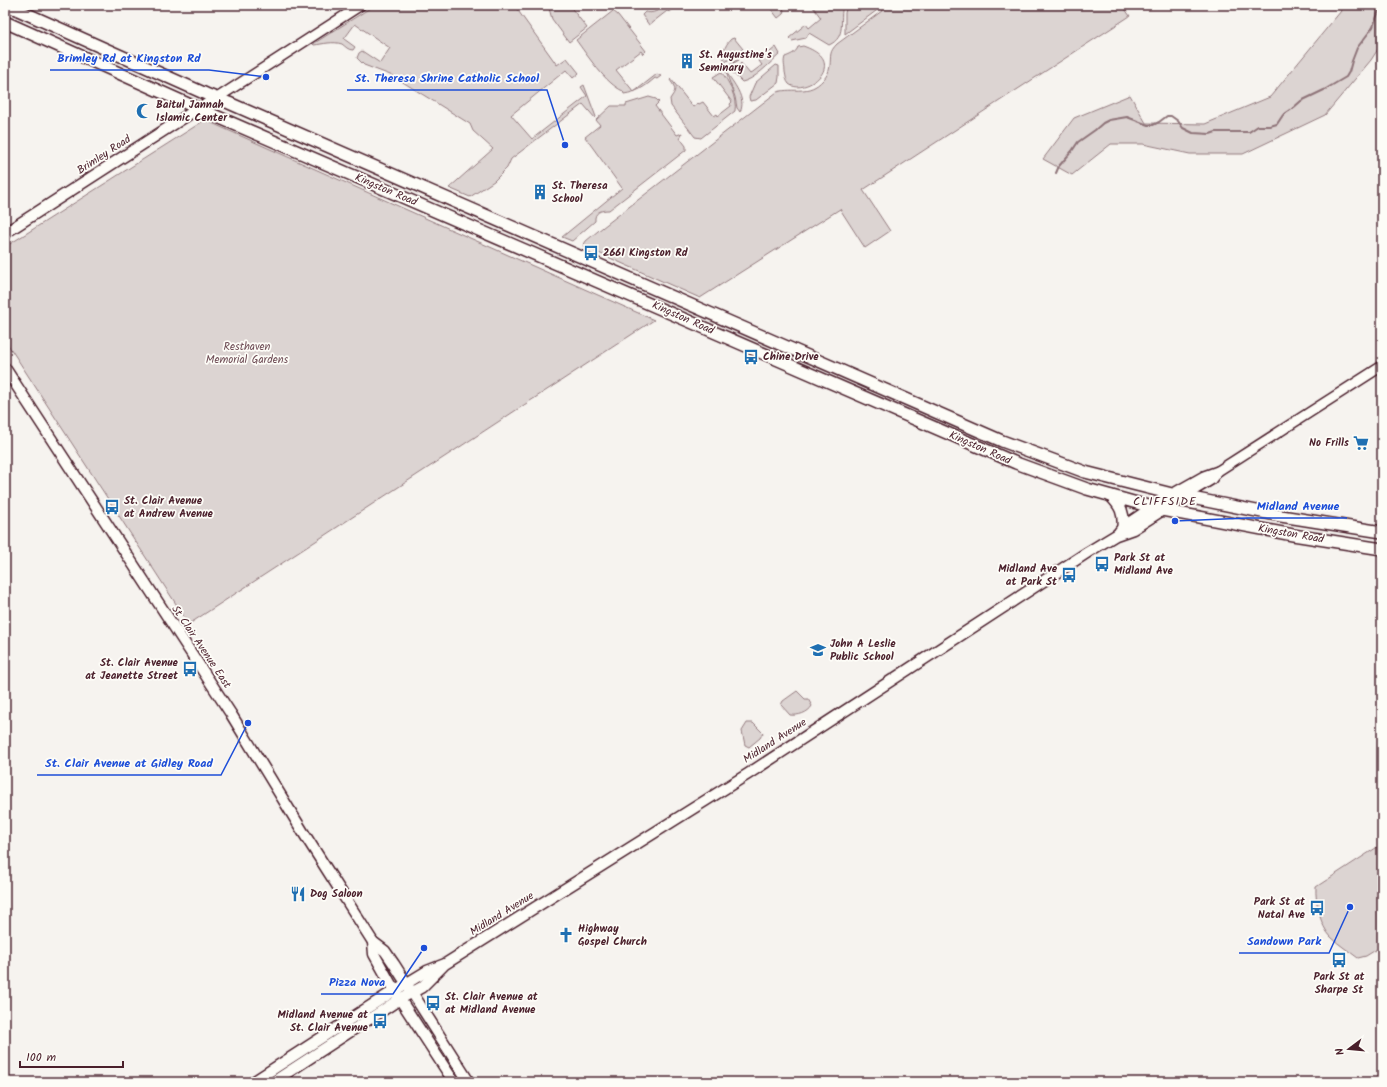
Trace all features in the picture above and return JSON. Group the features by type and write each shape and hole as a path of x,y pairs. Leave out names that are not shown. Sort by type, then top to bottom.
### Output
{"main road":[{"name":"Kingston Road","path":"7,5 1002,441 1085,472 1184,497 1281,516 1382,532"},
{"name":"Kingston Road","path":"5,22 199,108 1016,463 1086,489 1157,508 1292,535 1382,549"},
{"name":"Brimley Road","path":"5,233 199,108 217,98"},
{"name":"St Clair Avenue East","path":"5,368 231,714 303,832 373,942 385,951 469,1082"},
{"name":"Midland Avenue","path":"1157,508 1172,494"},
{"path":"1111,496 1119,504 1122,511 1120,531"},
{"name":"Midland Avenue","path":"274,1082 400,999 409,988 428,971 445,964 748,774 1120,531 1157,508 1184,497"},
{"name":"St Clair Avenue East","path":"373,942 374,954 394,990 454,1082"},
{"name":"Midland Avenue","path":"253,1082 394,990 409,988"}],"street":[{"path":"217,98 361,5"},
{"name":"Midland Avenue","path":"1172,494 1204,476 1218,471 1382,366"},
{"name":"Midland Avenue","path":"1184,497 1212,480 1218,471"}],"green space":[{"path":"375,5 514,5 557,65 567,58 579,73 573,78 566,70 511,115 532,139 587,96 581,87 584,85 596,117 595,118 583,104 511,159 507,168 494,181 470,197 449,188 493,149 473,131 470,124 393,76 364,65 357,58 359,53 362,51 380,63 390,48 355,24 344,39 355,47 353,50 348,49 339,43 313,44"},
{"path":"548,5 569,5 587,28 569,42 552,19"},
{"path":"664,5 678,5 670,12 667,11 649,25 642,15 645,12 656,12"},
{"path":"768,5 780,5 784,10 783,14 778,18"},
{"path":"817,5 843,5 840,33 835,42 829,45 809,33 806,38 792,41 789,38 806,24 809,28 821,18 813,7"},
{"path":"847,5 884,5 845,34 845,13"},
{"path":"890,5 1122,5 1130,16 863,190 890,231 865,248 840,209 700,298 583,246 586,241 598,231 777,92 807,90 818,85 827,75 830,66 831,54 834,47"},
{"path":"1338,5 1382,5 1382,43 1371,60 1325,115 1243,154 1190,154 1143,144 1111,144 1072,175 1043,159 1074,118 1130,95 1146,123 1205,124 1270,97 1341,11"},
{"path":"613,11 618,15 646,51 643,54 641,51 616,70 634,92 624,94 623,91 604,76 576,40"},
{"path":"734,38 743,49 724,63 725,47 731,39"},
{"path":"803,46 817,53 824,61 824,69 820,76 813,82 804,86 796,87 789,84 787,81 784,59 785,57 791,55 798,47"},
{"path":"776,47 780,54 762,71 747,81 742,82 727,67 738,59 739,60 732,64 736,68 741,63 750,74 762,65 759,61"},
{"path":"776,65 779,66 778,83 756,100 750,101 749,97 755,83"},
{"path":"721,72 732,90 735,101 735,111 701,138 695,137 671,106 670,99 675,90 670,80 671,79 693,107 698,103 703,102 714,116 717,114 718,116 731,106 730,104 732,102 713,77"},
{"path":"726,72 740,96 742,107 740,112 737,108 735,97"},
{"path":"657,74 661,76 657,79 655,78 635,91"},
{"path":"649,97 656,99 659,102 655,106 677,135 682,133 680,138 686,146 686,150 609,210 599,212 596,215 595,221 572,241 562,237 622,188 585,137 600,125 596,120 611,106 626,106 626,104"},
{"name":"Resthaven Memorial Gardens","path":"205,120 654,320 189,624 5,340 5,247"},
{"path":"797,691 805,699 808,699 812,706 802,714 790,715 781,705 783,701"},
{"path":"747,723 753,723 763,733 760,738 749,747 745,745 742,731"},
{"path":"1382,844 1382,946 1366,956 1358,958 1337,943 1324,927 1316,899 1316,887"}],"waterway":[{"path":"1056,173 1059,166 1078,142 1109,120 1127,117 1148,125 1153,125 1167,116 1171,116 1178,121 1183,128 1193,133 1210,134 1216,132 1249,132 1258,126 1270,126 1277,124 1283,115 1301,101 1346,77 1357,48 1373,27 1381,5"}],"place":[{"name":"St. Augustine's Seminary","path":"687,61"},
{"name":"Brimley Rd at Kingston Rd","path":"266,77"},
{"name":"Baitul Jannah Islamic Center","path":"144,111"},
{"name":"St. Theresa Shrine Catholic School","path":"565,145"},
{"name":"St. Theresa School","path":"540,192"},
{"name":"2661 Kingston Rd","path":"591,253"},
{"name":"Chine Drive","path":"751,357"},
{"name":"No Frills","path":"1361,443"},
{"name":"St. Clair Avenue at Andrew Avenue","path":"112,507"},
{"name":"Midland Avenue","path":"1175,521"},
{"name":"Park St at Midland Ave","path":"1102,564"},
{"name":"Midland Ave at Park St","path":"1069,575"},
{"name":"John A Leslie Public School","path":"818,650"},
{"name":"St. Clair Avenue at Jeanette Street","path":"190,669"},
{"name":"St. Clair Avenue at Gidley Road","path":"248,723"},
{"name":"Dog Saloon","path":"298,894"},
{"name":"Sandown Park","path":"1350,907"},
{"name":"Park St at Natal Ave","path":"1317,908"},
{"name":"Highway Gospel Church","path":"566,935"},
{"name":"Pizza Nova","path":"424,948"},
{"name":"Park St at Sharpe St","path":"1339,960"},
{"name":"St. Clair Avenue at at Midland Avenue","path":"433,1003"},
{"name":"Midland Avenue at St. Clair Avenue","path":"380,1021"}],"district":[{"name":"CLIFFSIDE","path":"1165,501"}]}
